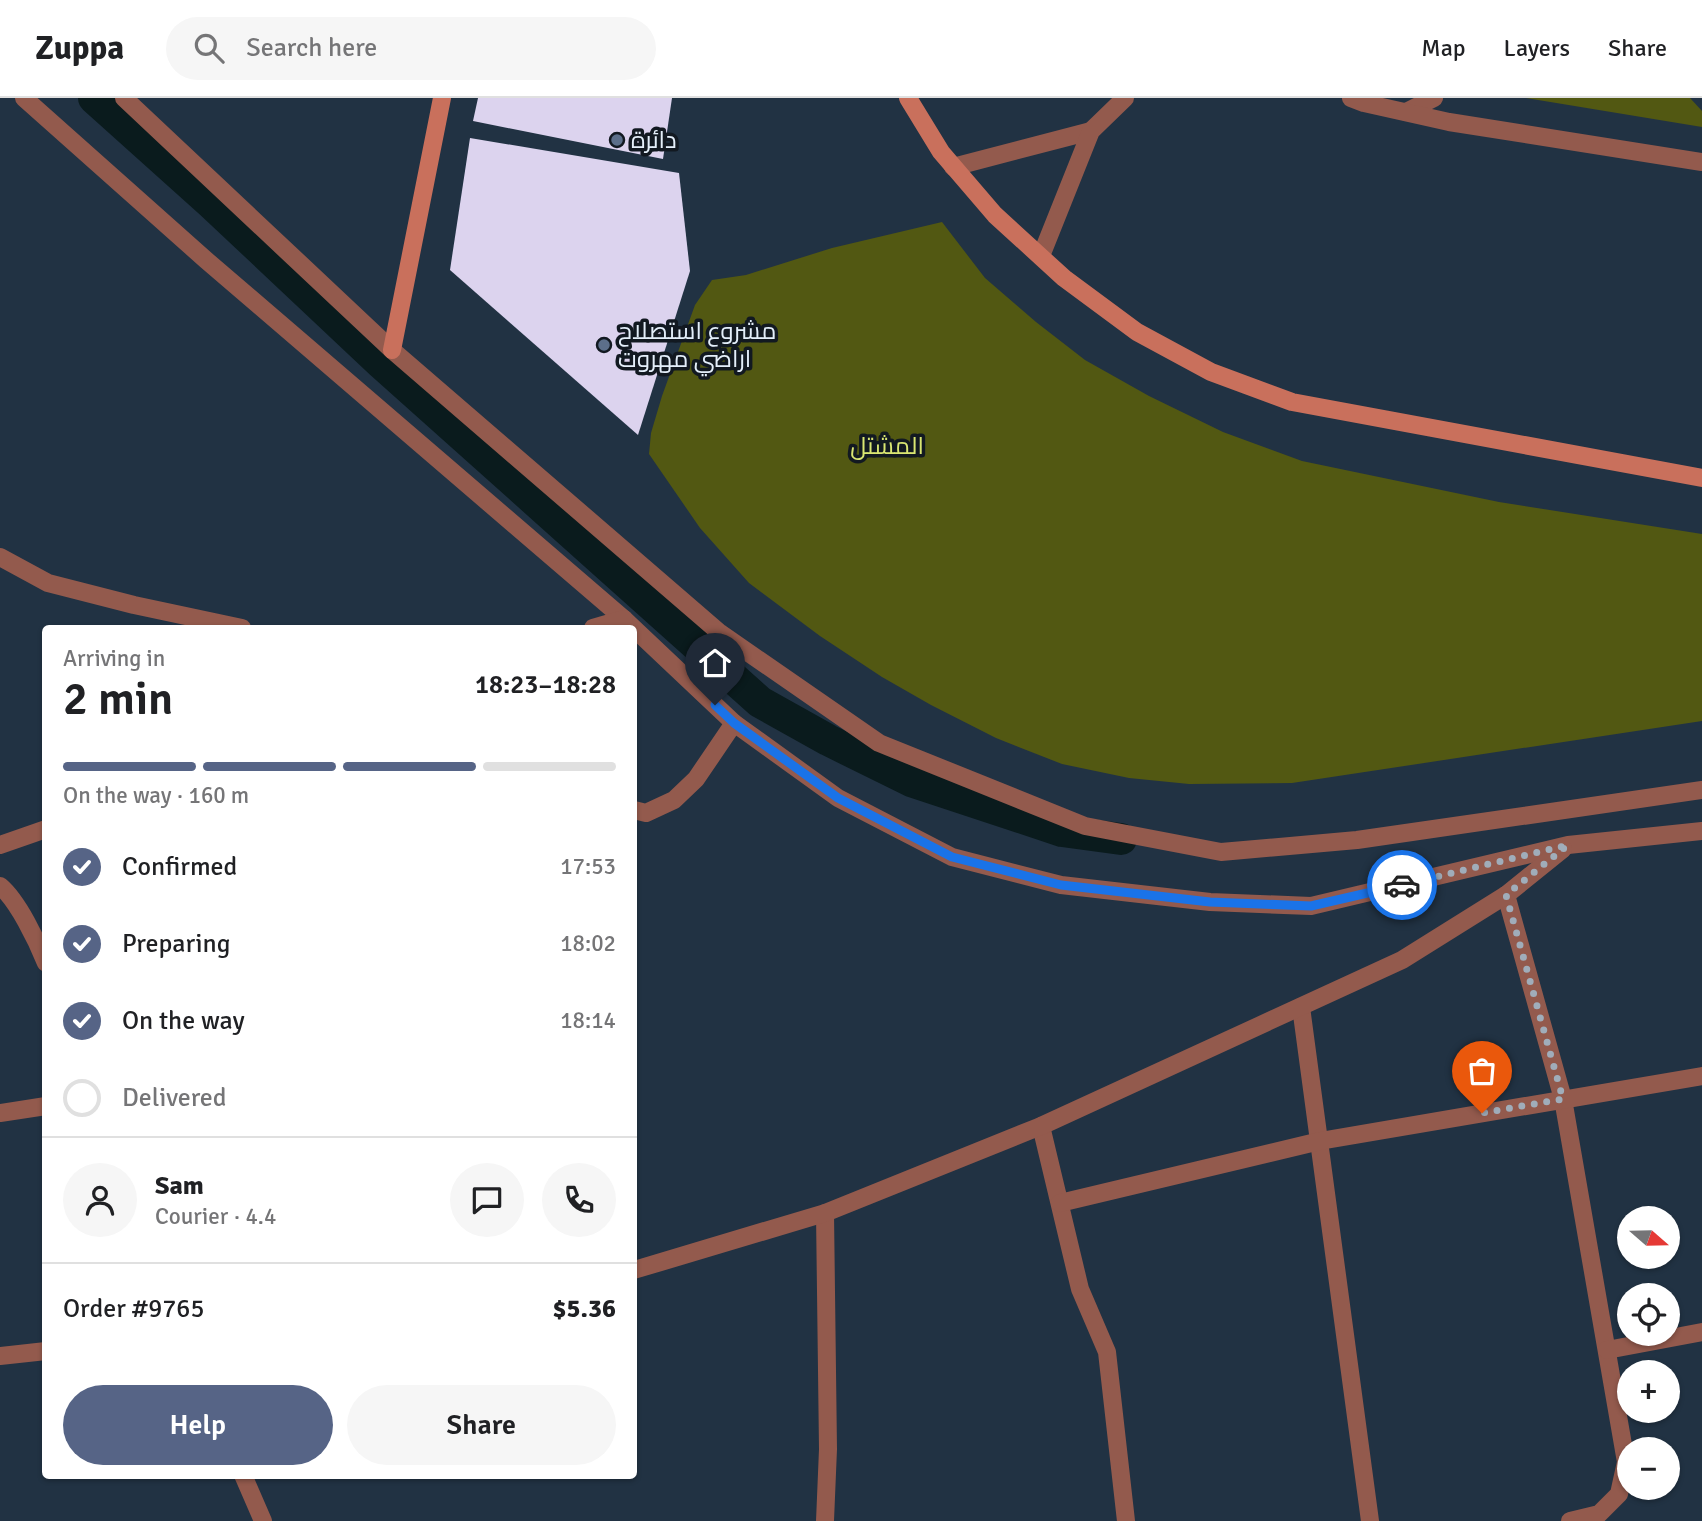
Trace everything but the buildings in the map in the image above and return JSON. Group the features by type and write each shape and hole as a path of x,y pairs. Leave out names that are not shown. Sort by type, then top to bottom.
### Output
{"street":[{"path":"24,98 206,260 630,625"},
{"path":"124,98 392,350 720,633 879,743 1085,826 1221,852 1357,840 1702,790"},
{"path":"392,350 442,98"},
{"path":"908,98 953,167 995,215 1064,278 1137,332 1211,372 1292,402 1702,478"},
{"path":"1041,256 1091,131 1125,98"},
{"path":"1351,98 1449,122 1702,163"},
{"path":"1406,112 1434,98"},
{"path":"953,167 1091,131"},
{"path":"0,557 48,583 228,625"},
{"path":"603,625 624,619"},
{"path":"637,631 734,723 838,798 952,857 1061,885 1210,902 1311,906 1568,845 1702,831"},
{"path":"637,811 646,813 674,800 696,779 734,723"},
{"path":"0,845 42,830"},
{"path":"637,1269 825,1213 1041,1126 1402,960 1506,895 1568,845"},
{"path":"0,886 10,895 42,954"},
{"path":"1506,895 1563,1099 1626,1462 1619,1494 1599,1514 1570,1521"},
{"path":"1301,1007 1370,1521"},
{"path":"1060,1203 1320,1141 1702,1076"},
{"path":"0,1113 42,1107"},
{"path":"1041,1126 1080,1289 1107,1352 1126,1521"},
{"path":"825,1213 828,1449 825,1521"},
{"path":"1607,1350 1702,1332"},
{"path":"0,1356 42,1351"},
{"path":"245,1479 263,1521"}],"green space":[{"path":"1526,98 1690,98 1702,111 1702,127"},
{"name":"المشتل","path":"942,222 985,278 1085,360 1149,396 1223,432 1302,461 1499,502 1702,534 1702,721 1292,783 1189,784 1129,778 1062,764 996,738 882,677 820,636 749,583 700,528 649,454 651,433 695,305 712,280 746,275 832,248"}],"waterway":[{"path":"94,98 211,203 381,363 760,702 828,740 911,781 1062,831 1121,839"}],"way so far":[{"path":"1402,885 1568,845 1506,895 1563,1099 1482,1113"}],"place":[{"name":"دائرة","path":"617,140"},
{"name":"مشروع استصلاح اراضي مهروت","path":"604,345"}],"route":[{"path":"715,705 734,723 838,798 952,857 1061,885 1210,902 1311,906 1402,885"}]}
